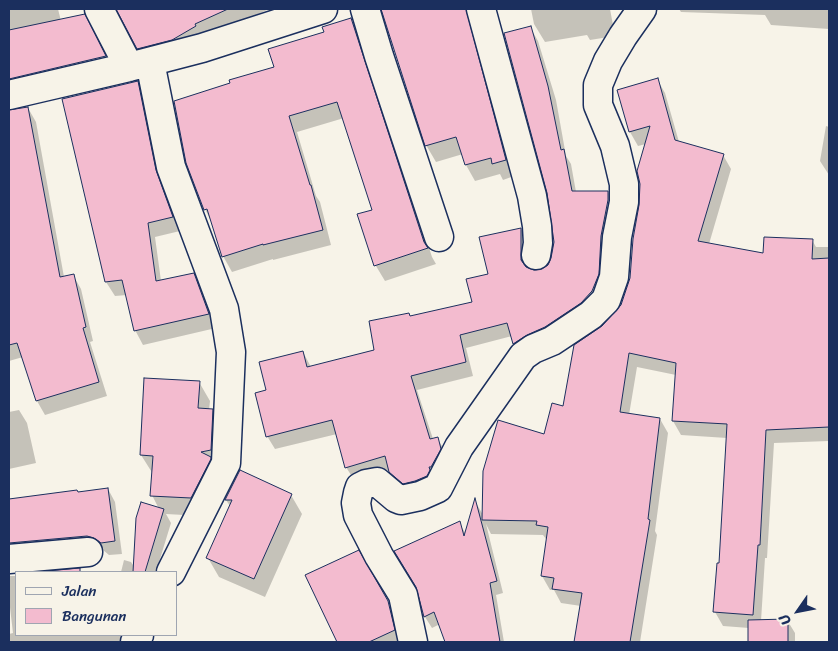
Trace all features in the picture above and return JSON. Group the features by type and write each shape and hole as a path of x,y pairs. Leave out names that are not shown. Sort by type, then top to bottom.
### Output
{"street":[{"path":"99,9 140,65 171,167 224,309 230,352 226,463 172,571"},
{"path":"9,95 140,65 202,48 323,9"},
{"path":"365,9 439,237"},
{"path":"481,9 532,196 537,226 538,243 536,255"},
{"path":"413,642 403,595 379,556 358,515 356,503 360,487 377,482 401,500 420,496 438,488 459,447 523,356 532,349 552,341 591,316 606,300 614,278 618,236 624,202 624,184 615,146 598,105 598,84 608,61 642,9"},
{"path":"9,560 88,552"}],"building":[{"path":"116,9 228,9 195,24 196,26 172,40 137,49"},
{"path":"381,9 466,9 506,160 492,164 491,158 465,165 456,137 425,146"},
{"path":"85,14 106,56 9,79 9,30"},
{"path":"351,18 424,242 428,248 374,266 357,214 372,210 337,102 289,116 323,230 263,244 222,257 207,209 204,210 186,163 174,101 230,83 229,80 274,67 268,49 324,32 322,27"},
{"path":"531,26 548,86 561,150 564,149 572,191 608,191 601,236 599,274 592,291 581,303 545,327 513,344 507,323 460,335 466,362 411,376 430,439 438,437 441,449 431,467 429,467 430,470 427,476 403,484 389,472 385,456 345,468 332,420 266,437 255,393 266,390 259,362 303,351 307,367 374,350 369,321 409,313 410,316 472,302 466,279 488,274 479,237 521,228 521,260 526,267 534,270 542,269 548,265 554,242 547,193 504,33"},
{"path":"658,78 675,140 724,154 698,241 763,253 764,237 813,239 812,259 829,258 829,427 766,430 760,545 758,545 753,615 713,612 717,563 719,563 727,424 672,421 676,363 629,353 620,412 660,418 648,519 650,520 630,642 574,642 582,593 552,589 554,578 541,576 548,527 536,525 537,521 482,520 483,471 498,420 544,434 552,403 563,406 574,345 602,326 621,305 630,278 633,239 639,205 640,184 637,171 650,126 629,132 617,90"},
{"path":"138,81 156,170 173,217 148,223 156,281 194,273 209,314 134,331 122,280 105,282 62,99"},
{"path":"28,107 60,277 74,274 86,327 83,328 99,382 36,401 17,343 9,345 9,110"},
{"path":"144,378 200,381 198,408 213,409 211,450 201,452 211,457 211,459 191,498 150,496 153,456 140,455"},
{"path":"240,470 292,494 254,579 206,558 232,500 225,500"},
{"path":"108,488 115,541 101,543 87,536 9,543 9,499"},
{"path":"475,498 497,581 490,583 500,642 445,642 434,612 424,617 416,587 394,551 460,521 464,536"},
{"path":"141,502 164,509 145,571 133,571 136,518"},
{"path":"359,550 388,601 395,630 369,642 337,642 305,575"},
{"path":"80,568 80,571 47,571"},
{"path":"788,619 788,642 748,642 748,620"}]}
